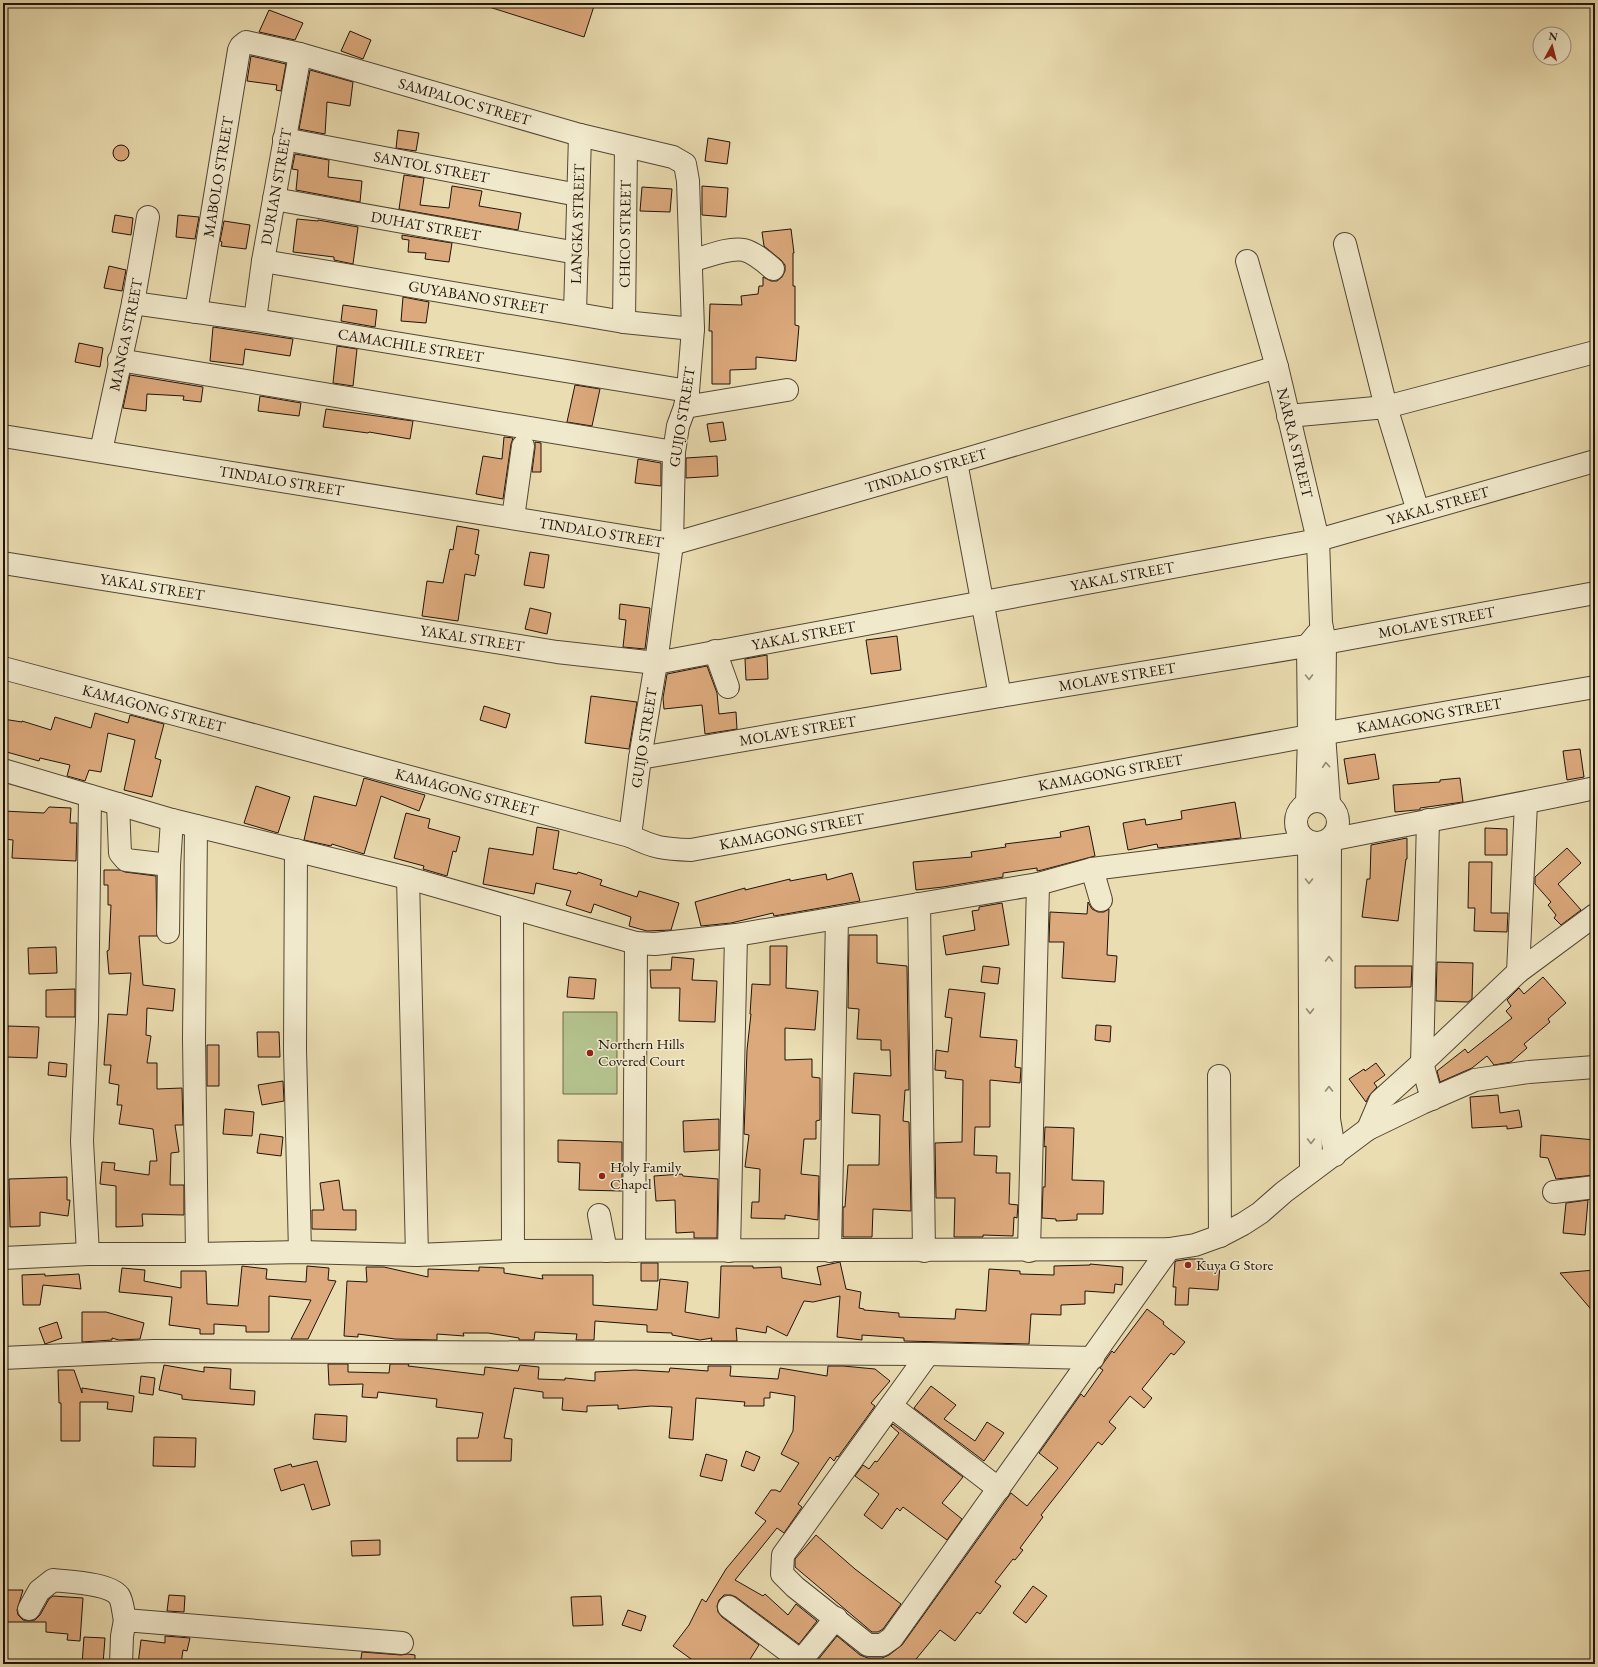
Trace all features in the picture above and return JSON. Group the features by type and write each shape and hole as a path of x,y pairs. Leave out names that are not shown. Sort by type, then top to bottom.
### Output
{"street":[{"name":"SAMPALOC STREET","path":"243,43 250,42 300,54 580,135 626,147 673,156 685,164"},
{"name":"MABOLO STREET","path":"196,312 239,50 243,43"},
{"name":"DURIAN STREET","path":"255,320 263,260 300,54"},
{"name":"LANGKA STREET","path":"575,313 580,135"},
{"name":"SANTOL STREET","path":"284,139 578,194"},
{"name":"CHICO STREET","path":"624,322 626,147"},
{"name":"GUIJO STREET","path":"630,836 640,758 656,663 672,544 674,452 678,426 687,399 693,329 688,181 685,164"},
{"name":"DUHAT STREET","path":"274,199 577,253"},
{"name":"MANGA STREET","path":"101,451 119,360 133,303 148,217"},
{"path":"1345,244 1386,407 1418,511"},
{"path":"691,261 731,250 744,250 761,259 773,269"},
{"name":"GUYABANO STREET","path":"263,260 624,322 693,329"},
{"name":"NARRA STREET","path":"1247,261 1277,367 1318,540 1316,735 1307,803"},
{"name":"CAMACHILE STREET","path":"133,303 255,320 687,399 788,390"},
{"path":"1288,416 1386,407 1595,352"},
{"path":"119,360 674,452"},
{"name":"TINDALO STREET","path":"3,436 672,544 1277,367"},
{"path":"513,518 523,446"},
{"name":"YAKAL STREET","path":"3,563 557,652 656,663 982,601 1318,540 1595,461"},
{"path":"956,462 1000,696"},
{"name":"MOLAVE STREET","path":"640,758 1318,639 1595,593"},
{"path":"715,651 728,687"},
{"name":"KAMAGONG STREET","path":"3,668 630,836 651,846 664,850 691,850 1316,735 1595,687"},
{"name":"NARRA STREET","path":"1316,735 1329,804"},
{"path":"3,770 172,820 408,878 636,944 655,944 736,935 1038,884 1092,869 1319,841 1526,803 1595,788"},
{"path":"88,1254 82,1141 87,1021 90,796"},
{"path":"1318,800 1329,804 1338,814 1339,821 1335,835 1319,841 1303,838 1296,826 1297,813 1307,803 1318,800"},
{"path":"1518,972 1526,803"},
{"path":"118,804 120,853 126,860 169,865"},
{"path":"168,932 169,865 172,820"},
{"path":"1428,820 1422,1063 1432,1099"},
{"path":"196,826 194,1039 197,1254"},
{"path":"1319,841 1329,1119 1335,1155"},
{"path":"1311,1171 1319,841"},
{"path":"296,850 295,1050 300,1252"},
{"path":"1092,869 1101,900"},
{"path":"408,878 417,1255"},
{"path":"1029,1250 1038,884"},
{"path":"919,904 924,1251"},
{"path":"512,908 514,1252"},
{"path":"1368,1129 1380,1101 1518,972 1595,915"},
{"path":"830,1251 837,918"},
{"path":"729,1251 736,935"},
{"path":"634,1251 636,944"},
{"path":"3,1258 88,1254 300,1252 417,1255 606,1251 1169,1249 1195,1245 1220,1236 1260,1213 1311,1171 1335,1155 1368,1129 1475,1080 1529,1072 1595,1067"},
{"path":"1219,1076 1220,1236"},
{"path":"1554,1192 1595,1187"},
{"path":"599,1215 606,1251"},
{"path":"928,1354 783,1555 782,1574 795,1587 868,1644 882,1645 892,1638 1169,1249"},
{"path":"3,1358 153,1351 928,1354 1092,1358"},
{"path":"890,1406 999,1488"},
{"path":"29,1608 39,1591 53,1580 92,1585 112,1590 120,1597 125,1620 122,1636 121,1664"},
{"path":"729,1607 802,1663 836,1618"},
{"path":"125,1620 402,1642"}],"green space":[{"name":"Northern Hills Covered Court","path":"563,1012 617,1012 617,1094 563,1094"}],"building":[{"path":"487,3 595,3 584,37 486,6"},
{"path":"269,10 303,23 295,40 259,32"},
{"path":"350,31 371,40 363,59 341,51"},
{"path":"251,56 286,64 281,91 276,90 277,85 247,81"},
{"path":"310,70 353,82 350,106 327,102 325,134 299,129"},
{"path":"398,130 419,133 416,151 396,148"},
{"path":"708,138 730,142 727,164 705,161"},
{"path":"121,145 127,147 129,153 127,159 121,161 115,159 113,153 115,147"},
{"path":"295,154 329,160 328,177 362,181 360,202 296,190 298,170 292,169"},
{"path":"404,175 424,178 420,205 449,208 452,186 482,191 479,206 521,213 518,230 399,209"},
{"path":"702,186 728,188 726,217 702,215"},
{"path":"642,187 672,189 670,212 640,211"},
{"path":"115,215 133,218 131,235 112,232"},
{"path":"178,215 199,217 195,239 176,237"},
{"path":"297,219 318,220 358,227 353,264 334,260 334,257 293,252"},
{"path":"224,221 250,225 246,249 221,246 222,242 220,241"},
{"path":"791,229 794,253 793,286 795,286 795,325 799,326 796,361 756,357 756,369 730,370 730,384 712,384 712,331 709,331 710,304 742,305 741,296 758,294 759,286 763,286 763,277 771,281 777,281 782,277 785,271 785,265 764,246 762,232"},
{"path":"402,235 452,243 449,262 425,259 426,253 408,252 409,240 402,239"},
{"path":"109,266 126,270 122,291 104,288"},
{"path":"403,297 429,302 426,323 401,321"},
{"path":"343,305 377,310 375,327 341,321"},
{"path":"213,327 293,339 290,356 245,349 243,365 210,361"},
{"path":"79,343 103,348 100,367 75,362"},
{"path":"337,346 357,349 353,386 333,383"},
{"path":"130,375 203,387 201,402 183,400 184,396 147,394 146,411 123,408"},
{"path":"575,385 600,389 592,426 567,422"},
{"path":"260,396 301,403 299,416 258,411"},
{"path":"326,409 413,421 410,439 369,432 323,427"},
{"path":"723,422 726,440 710,442 707,424"},
{"path":"504,437 513,438 503,499 476,494 483,456 502,459"},
{"path":"535,442 541,443 541,472 532,472"},
{"path":"717,456 718,476 686,478 686,458"},
{"path":"638,459 661,463 661,486 635,483"},
{"path":"457,526 479,530 475,554 479,555 475,576 465,574 458,621 422,616 427,581 443,583 450,549 453,550"},
{"path":"530,552 549,555 544,588 524,585"},
{"path":"620,604 650,608 645,649 623,647 626,620 619,619"},
{"path":"530,608 551,613 547,634 525,629"},
{"path":"897,636 901,670 871,674 866,640"},
{"path":"767,655 768,679 746,680 745,659"},
{"path":"707,666 717,693 719,714 736,712 737,729 705,734 702,705 664,709 663,698 667,674"},
{"path":"591,696 637,702 629,749 585,743"},
{"path":"484,706 510,714 506,728 480,720"},
{"path":"95,713 128,723 130,715 164,724 155,758 161,760 152,797 124,790 135,740 108,733 101,772 89,770 85,781 67,776 70,765 40,758 39,761 3,751 3,719 22,721 51,730 55,717 91,728"},
{"path":"1580,749 1584,777 1567,780 1563,751"},
{"path":"1375,754 1379,779 1348,784 1344,759"},
{"path":"364,778 425,795 419,811 381,796 364,854 332,844 331,846 304,840 314,796 356,806"},
{"path":"1460,778 1463,802 1420,808 1420,810 1395,812 1393,785 1440,782 1440,780"},
{"path":"256,786 290,797 278,833 244,823"},
{"path":"1235,802 1241,838 1158,848 1157,844 1128,850 1123,823 1145,819 1146,825 1182,819 1181,811"},
{"path":"49,807 71,808 70,823 77,823 76,861 12,858 13,840 3,839 3,811 44,813"},
{"path":"406,813 430,819 428,828 460,837 456,852 453,851 447,876 423,869 424,866 394,858"},
{"path":"1089,826 1095,856 1037,871 1037,868 1003,873 1003,877 916,890 913,862 972,857 971,852 1006,847 1005,844 1061,837 1060,832"},
{"path":"537,827 559,831 553,869 577,874 578,872 602,880 600,885 637,897 639,891 679,903 671,930 647,931 629,926 631,917 594,904 591,913 566,905 571,891 536,883 534,894 483,884 489,848 533,855"},
{"path":"1485,828 1507,829 1507,855 1485,855"},
{"path":"1407,838 1407,859 1398,921 1362,917 1367,879 1370,879 1371,845"},
{"path":"1567,848 1581,863 1558,884 1581,910 1561,925 1554,918 1556,915 1548,905 1551,902 1535,884 1535,877"},
{"path":"1469,862 1492,862 1491,913 1508,913 1507,932 1474,931 1475,908 1468,908"},
{"path":"104,870 121,870 125,872 156,876 157,936 139,936 143,985 175,989 173,1011 147,1008 146,1035 151,1036 147,1063 157,1063 157,1089 182,1088 183,1125 175,1125 179,1152 171,1153 170,1185 184,1185 184,1215 142,1214 143,1226 116,1227 116,1186 100,1184 102,1162 115,1163 114,1170 149,1175 150,1161 157,1161 153,1129 119,1124 122,1105 117,1105 119,1085 109,1083 111,1065 104,1065 108,1014 127,1015 131,973 109,974 107,951 109,950 111,905 108,905 108,885 104,885"},
{"path":"852,873 860,901 774,916 773,913 731,923 701,926 695,902 745,888 745,890 790,879 790,881 826,874 827,880"},
{"path":"1088,902 1092,909 1098,912 1104,912 1109,909 1107,955 1117,956 1115,982 1062,978 1064,942 1049,942 1050,912 1087,914"},
{"path":"1002,903 1009,945 946,955 943,936 975,930 972,911 979,910 979,907"},
{"path":"849,935 877,935 877,963 907,966 909,1090 905,1090 903,1121 909,1122 911,1211 873,1209 872,1237 843,1237 843,1207 845,1207 848,1165 879,1165 880,1115 852,1113 854,1073 891,1076 890,1050 881,1050 881,1040 857,1039 859,1009 848,1008"},
{"path":"770,946 787,946 786,988 818,991 815,1030 785,1028 785,1060 812,1059 812,1077 820,1078 820,1120 816,1121 816,1139 804,1139 801,1174 819,1176 818,1220 785,1215 785,1219 751,1218 752,1202 759,1202 760,1169 745,1167 749,1135 744,1134 747,1050 751,1014 752,984 770,985"},
{"path":"56,947 57,973 29,974 28,948"},
{"path":"672,957 694,959 692,980 717,981 715,1022 679,1021 680,988 651,988 650,970 671,970"},
{"path":"1437,962 1473,963 1472,999 1468,1002 1436,1001"},
{"path":"983,966 1000,968 998,984 981,982"},
{"path":"1355,966 1412,966 1411,987 1355,988"},
{"path":"569,977 596,979 594,999 567,997"},
{"path":"1543,977 1566,1003 1548,1019 1550,1022 1524,1044 1527,1048 1511,1062 1494,1065 1487,1056 1472,1068 1440,1082 1437,1071 1465,1049 1468,1053 1512,1018 1506,1011 1511,1006 1507,1000 1519,988 1524,994"},
{"path":"75,989 75,1017 46,1017 46,990"},
{"path":"949,989 985,993 980,1037 1017,1040 1015,1067 1021,1068 1020,1083 990,1080 990,1127 975,1127 974,1155 997,1156 996,1173 1010,1173 1009,1204 1018,1205 1017,1218 1014,1217 1013,1236 983,1235 983,1237 954,1237 955,1198 936,1198 935,1143 962,1142 963,1080 945,1078 946,1071 935,1070 936,1050 948,1052 952,1018 945,1017"},
{"path":"1096,1025 1111,1026 1110,1042 1095,1040"},
{"path":"8,1026 39,1027 37,1058 6,1057"},
{"path":"257,1032 279,1032 280,1057 258,1057"},
{"path":"207,1045 219,1045 219,1086 207,1086"},
{"path":"49,1062 67,1064 66,1077 48,1075"},
{"path":"1376,1063 1385,1075 1374,1083 1377,1087 1366,1102 1349,1079 1364,1069 1365,1071"},
{"path":"283,1081 284,1101 262,1105 258,1085"},
{"path":"1498,1095 1500,1113 1519,1110 1522,1127 1507,1129 1507,1126 1472,1128 1470,1097"},
{"path":"225,1109 254,1112 252,1136 223,1134"},
{"path":"719,1119 719,1150 684,1152 683,1121"},
{"path":"1045,1127 1074,1128 1072,1180 1104,1181 1103,1214 1077,1214 1077,1220 1056,1221 1056,1219 1042,1218 1043,1187 1045,1187"},
{"path":"260,1134 283,1137 281,1156 257,1153"},
{"path":"1541,1135 1595,1140 1595,1175 1556,1179 1548,1158 1540,1157"},
{"name":"Holy Family Chapel","path":"558,1140 622,1142 622,1191 579,1190 580,1163 558,1162"},
{"path":"682,1174 683,1176 718,1179 717,1238 694,1238 694,1232 676,1233 675,1200 656,1201 654,1176"},
{"path":"67,1177 67,1200 70,1200 68,1216 40,1212 40,1226 10,1227 9,1179"},
{"path":"339,1180 343,1210 356,1210 356,1230 312,1229 312,1210 324,1210 320,1183"},
{"path":"1588,1200 1585,1235 1563,1233 1566,1203"},
{"path":"1189,1259 1203,1259 1203,1263 1220,1265 1218,1290 1189,1288 1188,1305 1175,1305 1176,1287 1173,1287 1175,1262"},
{"path":"840,1262 846,1289 861,1292 859,1308 864,1310 899,1313 899,1317 955,1319 956,1309 986,1311 989,1269 1020,1271 1020,1274 1054,1275 1054,1266 1090,1264 1123,1267 1122,1285 1115,1284 1114,1293 1085,1291 1085,1304 1061,1305 1061,1315 1031,1314 1029,1344 904,1341 904,1338 862,1335 862,1340 837,1337 840,1296 813,1302 804,1301 787,1336 767,1326 766,1333 736,1328 737,1341 711,1341 712,1338 700,1340 672,1335 672,1333 647,1332 647,1325 595,1321 594,1340 576,1340 577,1334 535,1332 534,1340 519,1340 519,1338 488,1333 463,1333 464,1336 437,1334 437,1340 395,1339 358,1334 358,1337 344,1336 347,1281 367,1282 366,1267 384,1267 428,1277 428,1269 479,1271 479,1267 504,1268 504,1273 543,1279 542,1275 593,1275 593,1305 657,1310 660,1279 688,1282 685,1312 719,1318 721,1266 753,1266 753,1268 781,1267 782,1278 821,1285 817,1267"},
{"path":"641,1263 658,1263 658,1281 641,1281"},
{"path":"242,1266 267,1269 266,1279 306,1282 307,1266 329,1268 328,1280 336,1281 308,1339 291,1339 311,1300 269,1296 269,1332 246,1332 246,1326 214,1324 214,1334 200,1334 200,1329 169,1325 172,1297 119,1292 122,1268 145,1270 144,1281 181,1288 181,1271 206,1271 207,1304 238,1306"},
{"path":"1595,1270 1595,1314 1560,1273"},
{"path":"45,1274 45,1276 79,1274 81,1289 43,1285 40,1305 23,1305 22,1275"},
{"path":"1147,1309 1164,1322 1163,1324 1185,1342 1174,1355 1171,1353 1142,1389 1152,1398 1144,1408 1130,1396 1109,1422 1116,1428 1102,1445 1098,1442 1041,1515 1043,1517 1020,1548 1023,1550 1015,1560 1013,1559 995,1582 1001,1586 980,1614 977,1612 955,1641 940,1630 912,1664 817,1664 817,1661 837,1636 860,1655 868,1658 882,1658 889,1655 902,1645 1011,1493 1027,1506 1058,1468 1039,1453 1081,1394 1084,1397 1103,1370 1100,1368 1112,1351 1114,1353"},
{"path":"82,1312 106,1312 144,1323 140,1339 119,1340 112,1338 112,1340 82,1342"},
{"path":"57,1322 62,1338 45,1344 39,1328"},
{"path":"328,1364 348,1364 348,1372 389,1373 390,1364 409,1364 408,1366 484,1375 485,1367 518,1371 520,1365 539,1367 538,1379 565,1380 565,1378 595,1381 595,1372 635,1370 669,1372 670,1368 708,1371 708,1366 731,1366 730,1376 778,1379 780,1368 827,1376 828,1366 843,1366 875,1369 890,1381 871,1403 875,1406 838,1457 837,1456 834,1461 830,1457 798,1504 802,1507 784,1533 777,1528 735,1580 763,1596 765,1594 788,1615 796,1604 817,1621 799,1644 736,1597 724,1595 719,1600 717,1606 718,1612 722,1617 759,1645 747,1664 698,1664 673,1646 689,1625 702,1599 706,1602 726,1569 766,1521 755,1513 771,1490 780,1492 799,1463 781,1454 793,1431 795,1396 770,1392 770,1398 764,1398 764,1406 744,1406 745,1402 696,1398 693,1440 669,1438 672,1407 651,1406 618,1409 618,1405 587,1406 587,1412 562,1410 563,1398 543,1398 543,1392 514,1388 504,1438 512,1439 511,1461 457,1461 457,1438 478,1438 483,1413 436,1407 437,1399 378,1392 377,1398 362,1397 363,1384 329,1385"},
{"path":"164,1365 204,1372 204,1367 231,1369 230,1389 255,1391 254,1405 182,1399 182,1395 159,1390"},
{"path":"58,1370 74,1370 82,1393 82,1388 134,1396 132,1412 107,1409 108,1402 80,1402 80,1441 61,1441 61,1403 59,1403"},
{"path":"141,1376 155,1378 153,1395 139,1393"},
{"path":"931,1386 956,1405 944,1419 975,1441 987,1422 1004,1433 984,1461 914,1408"},
{"path":"315,1414 347,1416 346,1442 313,1439"},
{"path":"893,1424 963,1477 942,1503 962,1519 947,1540 903,1507 900,1511 897,1508 882,1529 864,1515 879,1494 855,1476 863,1465 869,1469 875,1461 877,1462 899,1433 891,1426"},
{"path":"154,1437 196,1438 195,1467 153,1466"},
{"path":"746,1451 760,1457 754,1471 741,1466"},
{"path":"706,1454 727,1460 722,1481 700,1476"},
{"path":"317,1461 330,1505 312,1510 304,1484 281,1491 274,1469 291,1464 292,1467"},
{"path":"816,1535 855,1569 901,1604 883,1629 878,1632 872,1632 795,1567 795,1559"},
{"path":"380,1540 380,1555 352,1556 351,1541"},
{"path":"1033,1586 1047,1596 1026,1623 1013,1613"},
{"path":"3,1590 23,1590 17,1610 18,1615 23,1620 29,1621 35,1620 40,1615 49,1599 53,1596 83,1598 80,1641 67,1640 68,1634 46,1632 46,1622 3,1622"},
{"path":"169,1595 185,1596 184,1612 167,1611"},
{"path":"601,1596 603,1625 573,1626 571,1597"},
{"path":"628,1610 646,1616 641,1631 622,1625"},
{"path":"165,1636 190,1638 187,1651 183,1650 181,1664 138,1664 141,1640 165,1643"},
{"path":"84,1637 105,1638 103,1664 82,1664"},
{"path":"362,1652 415,1655 415,1664 360,1664"}],"place":[{"name":"Northern Hills Covered Court","path":"590,1053"},
{"name":"Holy Family Chapel","path":"602,1176"},
{"name":"Kuya G Store","path":"1188,1265"}]}
